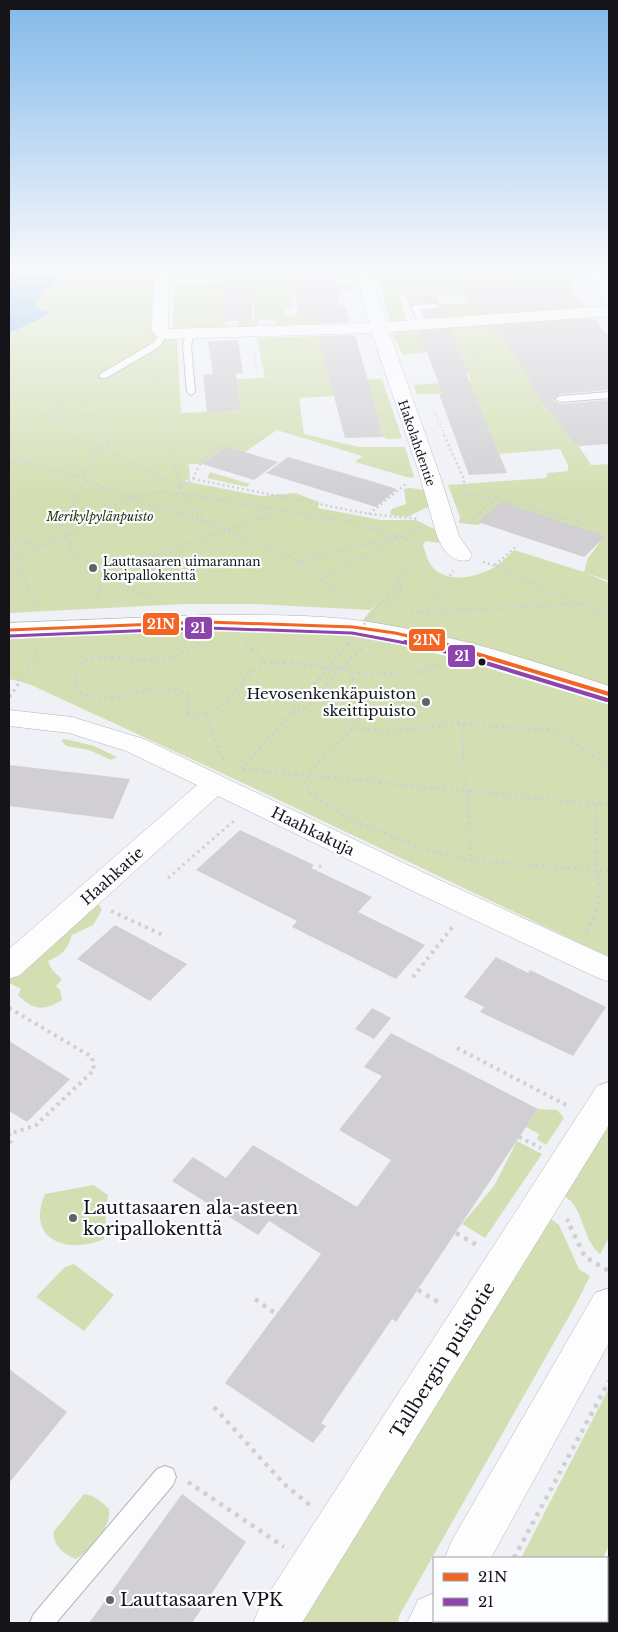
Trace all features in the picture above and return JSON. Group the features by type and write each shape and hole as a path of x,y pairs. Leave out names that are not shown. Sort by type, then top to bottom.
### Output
{"street":[{"name":"Hakolahdentie","path":"384,345 429,473 438,521 451,543 461,555"},
{"path":"9,630 180,621 305,624 362,628 428,640 462,649 609,694"},
{"name":"Haahkakuja","path":"9,718 72,726 136,745 219,782 470,905 609,970"},
{"name":"Haahkatie","path":"9,968 219,782"},
{"name":"Tallbergin puistotie","path":"276,1623 592,1103"},
{"path":"468,1557 609,1306"}],"lane":[{"path":"103,376 152,345"},
{"path":"187,345 191,392"},
{"path":"560,399 609,395"},
{"path":"41,1623 165,1477"}],"path":[{"path":"9,437 57,404 103,376 111,358 122,345"},
{"path":"158,345 154,356 160,380 163,424 179,487 204,521"},
{"path":"254,345 257,374"},
{"path":"473,345 474,354 484,378"},
{"path":"546,353 608,366"},
{"path":"528,371 608,366"},
{"path":"72,388 79,391 89,413 105,429 108,445 112,452 179,487"},
{"path":"161,400 180,400"},
{"path":"404,402 417,401 430,404 464,477 466,492 492,501"},
{"path":"57,404 89,413"},
{"path":"59,408 89,415 91,422 77,424 47,417 59,408"},
{"path":"71,437 86,442 108,445"},
{"path":"179,487 193,479 200,462 216,451 230,444 255,442 265,438"},
{"path":"78,477 93,463 95,452 108,445"},
{"path":"9,450 27,462 78,477 130,497 204,521 297,562 348,601 362,609"},
{"path":"9,463 27,462"},
{"path":"193,479 369,514 438,521"},
{"path":"86,481 62,522 71,550 105,573 157,603"},
{"path":"369,514 410,482"},
{"path":"11,555 86,529 118,503 130,497 164,491 341,520 422,544 414,553 400,580 291,714 243,769 219,782"},
{"path":"465,527 496,498 582,523"},
{"path":"105,573 282,511"},
{"path":"321,579 438,521"},
{"path":"297,562 398,536"},
{"path":"9,698 36,656 39,613 27,583 11,555 9,538 32,543"},
{"path":"518,545 495,566 578,604 609,615"},
{"path":"92,610 105,573"},
{"path":"427,610 436,593 449,578"},
{"path":"382,616 401,590 400,580"},
{"path":"402,615 427,610 526,608 578,604"},
{"path":"242,642 264,658 265,664"},
{"path":"203,644 161,660 149,661 102,655 95,657 79,668 75,684 76,690 83,696 100,700 118,699 139,691 160,687 178,690 189,695 190,700 187,710 189,715 205,716 224,704 265,664 298,664 341,669 351,674 425,672 441,661"},
{"path":"291,714 308,706 360,650"},
{"path":"351,674 358,691 360,708 354,729 312,769 304,782 310,793 346,817 422,848 471,861 609,871"},
{"path":"205,716 225,762 221,770 219,782"},
{"path":"354,729 401,731 443,726 456,722 554,730 609,767"},
{"path":"463,724 464,782 468,791 471,861"},
{"path":"243,769 609,805"},
{"path":"571,952 582,940 593,920 600,895 597,869 596,805"},
{"path":"168,878 237,818"},
{"path":"420,853 422,848"},
{"path":"86,899 165,936"},
{"path":"413,978 470,905"},
{"path":"9,1008 92,1057 94,1070 36,1125 10,1134 11,1144 9,1147"},
{"path":"457,1048 592,1103"},
{"path":"520,1137 548,1152"},
{"path":"456,1233 485,1249"},
{"path":"595,1263 609,1272"},
{"path":"418,1290 447,1307"},
{"path":"255,1299 276,1314"},
{"path":"515,1557 609,1381"},
{"path":"214,1407 284,1484 316,1509"},
{"path":"165,1477 190,1482 289,1550"}],"green space":[{"name":"Merikylpylänpuisto","path":"9,345 177,345 181,413 241,410 237,379 265,378 258,345 321,345 330,381 382,379 402,438 388,439 383,437 371,394 299,398 304,434 359,447 405,447 414,477 410,478 355,462 362,456 277,430 245,452 233,449 220,451 202,464 187,464 189,465 190,479 184,481 261,496 296,493 319,502 318,508 381,520 416,520 442,533 443,539 438,543 426,541 423,545 433,568 440,573 458,578 476,575 493,568 514,550 584,572 588,558 605,536 485,521 478,525 459,523 460,517 448,485 546,478 548,473 568,471 568,465 560,449 499,454 474,393 417,394 413,385 471,381 457,345 508,345 516,355 609,348 609,370 528,376 532,382 528,382 531,387 535,387 548,404 543,405 547,412 562,411 559,406 609,402 609,418 568,435 573,443 577,443 591,465 609,464 609,581 586,573 609,583 609,957 243,783 29,684 9,679 9,632 181,622 357,627 377,603 370,610 255,604 184,604 9,613"},
{"path":"398,345 425,345 427,352 403,355"},
{"path":"210,472 250,484 247,487 207,478"},
{"path":"404,489 426,490 433,507 425,508 408,517 391,515 390,511 394,508 406,504"},
{"path":"65,739 94,746 117,757 111,760 89,750 66,746 61,740"},
{"path":"96,900 102,910 93,925 72,935 63,951 57,957 48,961 52,970 62,979 56,986 60,990 62,1000 50,1006 39,1008 29,1004 18,995 21,989 9,983 9,957 13,957"},
{"path":"538,1109 557,1110 564,1118 546,1145 537,1139 539,1134 526,1127"},
{"path":"609,1125 609,1238 600,1254 589,1240 576,1208 564,1196"},
{"path":"517,1141 542,1154 485,1238 462,1224 494,1186"},
{"name":"Lauttasaaren ala-asteen koripallokenttä","path":"93,1185 108,1195 104,1239 90,1244 64,1244 54,1240 45,1233 41,1223 40,1210 45,1194"},
{"path":"551,1219 559,1225 579,1269 590,1276 576,1304 399,1616 398,1623 298,1623"},
{"path":"74,1264 114,1295 84,1331 36,1297 65,1267"},
{"path":"609,1388 609,1545 603,1557 522,1557"},
{"path":"84,1494 94,1497 104,1504 109,1509 109,1516 104,1530 99,1537 88,1550 76,1559 60,1549 55,1541 54,1531"}],"building":[{"path":"208,345 239,345 243,373 236,374 241,410 207,412 203,375 213,374"},
{"path":"320,345 358,345 383,437 345,438"},
{"path":"424,345 457,345 507,473 469,475 439,394 443,394"},
{"path":"508,345 609,345 609,390 560,394 553,400 560,404 609,400 609,444 579,446 577,443 573,443 552,412 548,412 528,382 532,382"},
{"path":"226,447 278,462 254,480 202,464"},
{"path":"288,457 397,489 376,507 266,473"},
{"path":"501,502 606,536 584,557 478,522"},
{"path":"9,765 130,779 113,819 9,806"},
{"path":"240,830 314,865 311,868 372,897 358,912 425,945 396,979 292,927 297,921 196,870"},
{"path":"115,925 187,964 150,1001 77,959"},
{"path":"496,957 528,973 530,970 606,1007 573,1056 480,1012 484,1007 464,997"},
{"path":"372,1008 391,1018 374,1039 355,1029"},
{"path":"391,1033 538,1109 396,1322 392,1319 321,1423 326,1426 313,1443 225,1383 321,1254 269,1221 258,1235 172,1181 193,1157 226,1178 253,1145 357,1207 391,1160 339,1130 382,1076 364,1067"},
{"path":"9,1041 70,1079 27,1122 9,1111"},
{"path":"9,1369 67,1412 9,1483"},
{"path":"182,1494 246,1542 192,1623 89,1623"}],"transit line":[{"name":"21N","path":"9,630 207,622 353,627 395,633 457,647 609,694"},
{"name":"21","path":"9,636 207,628 352,633 456,654 607,700"}],"place":[{"name":"Lauttasaaren uimarannan koripallokenttä","path":"93,568"},
{"name":"Hevosenkenkäpuiston skeittipuisto","path":"426,702"},
{"name":"Lauttasaaren ala-asteen koripallokenttä","path":"73,1218"},
{"name":"Lauttasaaren VPK","path":"110,1600"}]}
